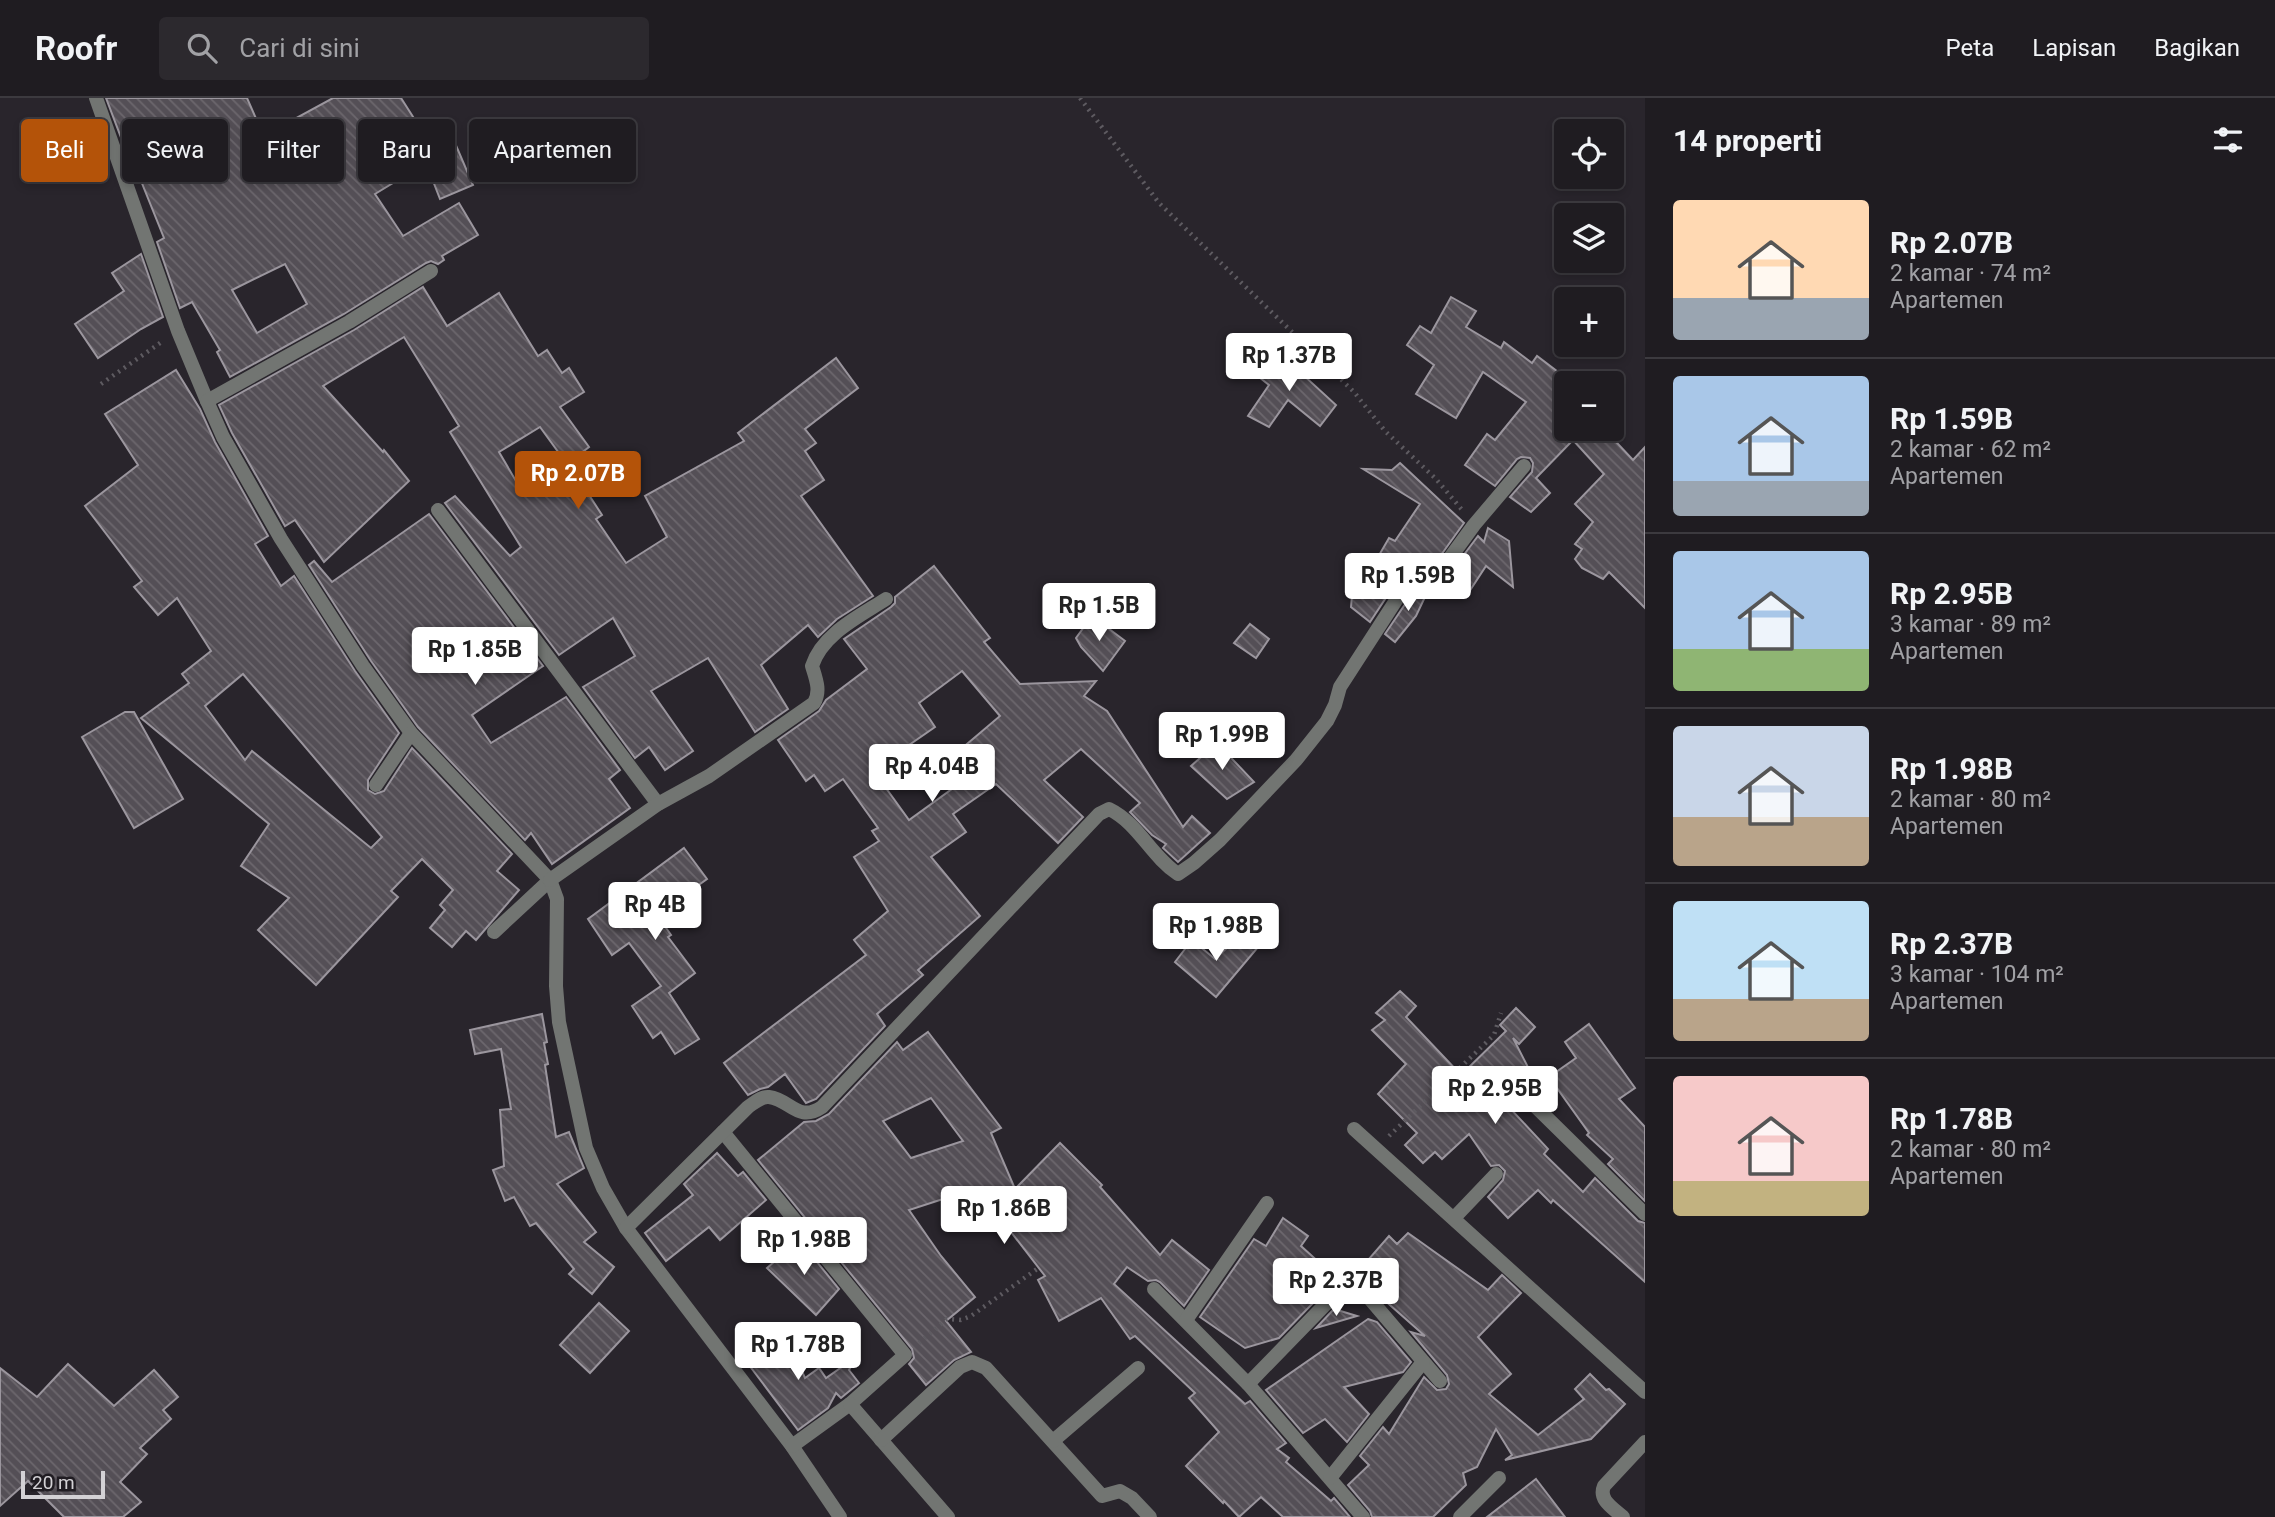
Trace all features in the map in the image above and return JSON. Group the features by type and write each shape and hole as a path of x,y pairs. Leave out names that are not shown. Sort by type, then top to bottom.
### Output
{"street":[{"path":"96,98 178,331 207,401 223,436 281,539 363,666 411,733 550,880 557,899 556,986 559,1021 586,1147 603,1188 626,1228 792,1446 841,1517"},
{"path":"207,401 349,322 431,271"},
{"path":"626,1228 748,1107 761,1098 769,1097 804,1114 822,1107 1099,814 1109,809 1124,816 1163,864 1178,874 1195,863 1220,840 1315,738 1335,705 1340,687 1404,588 1411,580 1447,562 1524,466"},
{"path":"438,510 658,804"},
{"path":"494,932 550,880 658,804 709,776 814,704 818,697 818,686 812,666 823,644 886,599"},
{"path":"376,785 411,733"},
{"path":"1534,1105 1645,1214"},
{"path":"1354,1129 1645,1392"},
{"path":"723,1132 905,1355 850,1404 792,1446"},
{"path":"1454,1218 1496,1174"},
{"path":"1186,1320 1267,1203"},
{"path":"1248,1384 1349,1280 1358,1285 1440,1381"},
{"path":"1154,1289 1248,1384 1363,1517"},
{"path":"881,1440 960,1367 972,1362 986,1368 1102,1496 1120,1491 1132,1498 1150,1517"},
{"path":"1330,1478 1423,1362"},
{"path":"1053,1441 1138,1368"},
{"path":"850,1404 948,1517"},
{"path":"1623,1517 1603,1498 1601,1492 1645,1442"},
{"path":"1460,1517 1499,1478"}],"path":[{"path":"1080,98 1159,203 1354,392 1385,431 1436,478 1474,525"},
{"path":"101,384 178,331"},
{"path":"1376,1149 1494,1035 1501,1013"},
{"path":"905,1355 947,1319 961,1320 971,1316 1037,1269"}],"building":[{"path":"106,98 247,98 256,119 242,119 242,182 344,182 344,119 295,119 333,98 401,98 414,119 358,119 358,182 395,182 375,194 403,236 459,203 478,235 442,256 444,260 438,264 431,261 426,263 344,314 230,377 217,352 220,350 192,302 180,308 157,242 164,238 141,182 228,182 228,119 122,119 122,140","holes":["285,264 307,304 257,333 232,290"]},
{"path":"455,143 469,176 469,182 473,185 440,199 433,182 455,182"},
{"path":"141,254 163,317 98,358 75,324 124,291 112,273"},
{"path":"423,287 447,326 499,293 538,356 547,350 562,373 569,368 584,392 560,407 589,447 567,464 540,427 499,452 523,493 569,464 602,515 596,519 626,563 667,537 645,496 744,441 738,433 836,358 858,388 805,429 816,443 805,451 824,480 801,496 873,596 837,619 818,637 808,625 761,665 788,709 755,732 708,658 651,691 693,751 665,770 649,747 635,758 583,687 635,656 613,618 559,655 445,503 455,496 510,556 521,547 450,432 459,426 404,337 323,386 383,452 384,450 409,481 324,562 295,520 285,526 219,405 354,330"},
{"path":"1451,297 1476,311 1466,327 1501,348 1504,342 1532,363 1537,356 1557,371 1554,371 1554,441 1572,441 1536,478 1550,493 1531,512 1510,497 1532,472 1533,463 1530,458 1517,459 1495,486 1465,465 1487,434 1495,440 1526,402 1483,372 1456,418 1416,394 1434,365 1407,345 1420,326 1431,333"},
{"path":"1277,351 1336,405 1320,426 1288,400 1269,427 1248,416 1269,385 1255,374"},
{"path":"176,370 268,536 255,544 281,586 294,576 355,671 399,733 368,780 368,790 375,794 384,791 412,748 512,854 497,871 519,890 476,940 466,931 452,947 430,928 445,910 440,905 453,890 422,859 391,891 398,897 316,985 258,930 289,898 241,866 269,824 141,718 189,683 182,674 211,651 177,598 158,615 134,587 142,581 85,506 138,465 105,414","holes":["243,674 382,837 371,848 252,751 245,760 205,706"]},
{"path":"1574,441 1615,441 1633,460 1645,447 1645,608 1609,572 1603,579 1582,568 1575,559 1582,549 1575,544 1593,522 1575,504 1604,474"},
{"path":"1400,463 1464,523 1441,555 1407,572 1397,581 1370,622 1351,607 1353,585 1374,564 1389,538 1395,541 1420,504 1363,469 1392,470"},
{"path":"429,514 543,666 472,715 491,743 566,697 620,770 609,779 630,808 552,864 531,833 525,840 418,727 371,661 309,565 314,561 332,582"},
{"path":"1488,528 1509,541 1513,587 1486,566 1469,592 1440,577 1454,568 1478,536 1484,542"},
{"path":"934,566 990,638 984,642 1020,684 1096,681 1084,696 1107,711 1183,827 1192,816 1210,833 1178,862 1163,848 1166,844 1152,835 1130,812 1140,803 1081,749 1044,780 1083,817 1058,843 996,784 953,814 966,832 931,857 980,916 918,970 923,975 877,1014 885,1026 816,1099 806,1103 785,1074 768,1087 748,1095 724,1063 866,955 854,940 888,911 854,857 879,841 872,831 878,828 843,779 825,791 814,775 806,781 778,740 819,711 826,700 867,669 844,639 891,607 895,603 895,597","holes":["962,671 1000,716 960,750 966,758 957,766 967,778 909,820 873,770 935,727 919,703"]},
{"path":"1433,580 1416,616 1395,642 1385,634 1412,594"},
{"path":"1092,616 1125,641 1103,671 1076,638"},
{"path":"1250,624 1269,639 1256,658 1234,643"},
{"path":"125,712 134,712 183,799 134,828 82,737"},
{"path":"1217,743 1254,782 1227,799 1191,766"},
{"path":"684,848 707,879 657,915 671,935 668,937 695,973 669,993 699,1039 675,1054 661,1032 653,1038 632,1006 661,986 629,943 612,955 588,919"},
{"path":"1242,934 1259,946 1216,997 1175,962 1192,940 1215,959"},
{"path":"1400,991 1416,1006 1406,1017 1461,1075 1506,1031 1500,1025 1516,1008 1535,1027 1519,1044 1513,1038 1535,1081 1507,1105 1548,1149 1544,1154 1583,1192 1595,1178 1638,1221 1645,1223 1645,1282 1553,1200 1551,1203 1538,1190 1508,1218 1488,1197 1503,1180 1505,1171 1499,1165 1491,1166 1469,1134 1442,1159 1435,1152 1423,1163 1405,1145 1417,1133 1378,1094 1406,1064 1372,1030 1385,1020 1376,1013"},
{"path":"542,1014 547,1042 544,1043 548,1064 545,1065 556,1137 569,1132 584,1168 557,1184 596,1232 584,1242 614,1267 592,1294 569,1274 574,1269 536,1223 530,1226 514,1197 505,1201 493,1170 504,1166 500,1110 511,1109 501,1049 475,1054 470,1030"},
{"path":"1589,1024 1635,1088 1619,1099 1645,1127 1645,1201 1608,1164 1613,1159 1587,1135 1589,1133 1549,1077 1576,1058 1565,1042"},
{"path":"928,1032 1001,1128 991,1133 1015,1189 1060,1143 1102,1185 1100,1187 1160,1255 1172,1240 1209,1270 1184,1306 1160,1282 1148,1281 1127,1267 1114,1284 1245,1404 1250,1401 1286,1443 1277,1449 1289,1458 1286,1462 1331,1501 1334,1498 1350,1517 1283,1517 1261,1497 1239,1517 1224,1501 1223,1503 1186,1466 1219,1432 1189,1398 1195,1393 1135,1336 1130,1339 1101,1298 1059,1321 1038,1280 1045,1276 977,1188 909,1210 941,1256 975,1297 946,1321 971,1352 954,1360 926,1385 909,1364 914,1358 912,1349 758,1160 804,1122 816,1121 829,1114 897,1042 903,1050","holes":["931,1098 963,1141 911,1158 883,1121"]},
{"path":"717,1153 738,1176 743,1172 766,1200 720,1240 709,1227 666,1261 645,1233 693,1195 684,1184"},
{"path":"1283,1218 1308,1236 1301,1246 1322,1265 1310,1279 1317,1299 1279,1338 1245,1348 1200,1317 1254,1239 1266,1246"},
{"path":"1408,1233 1488,1290 1502,1275 1521,1293 1478,1337 1511,1374 1489,1394 1538,1435 1584,1399 1575,1389 1590,1374 1625,1404 1591,1439 1505,1460 1512,1455 1496,1429 1477,1467 1463,1473 1466,1485 1433,1517 1372,1517 1348,1485 1369,1465 1360,1456 1383,1427 1389,1434 1424,1377 1437,1390 1446,1389 1449,1384 1447,1375 1411,1332 1425,1336 1382,1298 1366,1279 1370,1275 1361,1268 1389,1236 1397,1244"},
{"path":"799,1240 839,1289 816,1315 767,1268"},
{"path":"599,1303 629,1331 590,1373 560,1345"},
{"path":"1334,1309 1357,1316 1316,1328"},
{"path":"1368,1319 1377,1322 1411,1362 1403,1372 1344,1387 1369,1414 1347,1442 1325,1419 1303,1433 1266,1390"},
{"path":"770,1336 790,1344 805,1378 819,1368 826,1378 856,1357 849,1370 859,1383 841,1398 836,1393 828,1408 798,1430 746,1361"},
{"path":"68,1364 114,1406 154,1370 178,1397 163,1410 171,1419 140,1448 147,1454 120,1482 141,1502 123,1517 64,1517 28,1481 0,1506 0,1368 37,1397"},
{"path":"1536,1479 1565,1517 1487,1517"}]}
